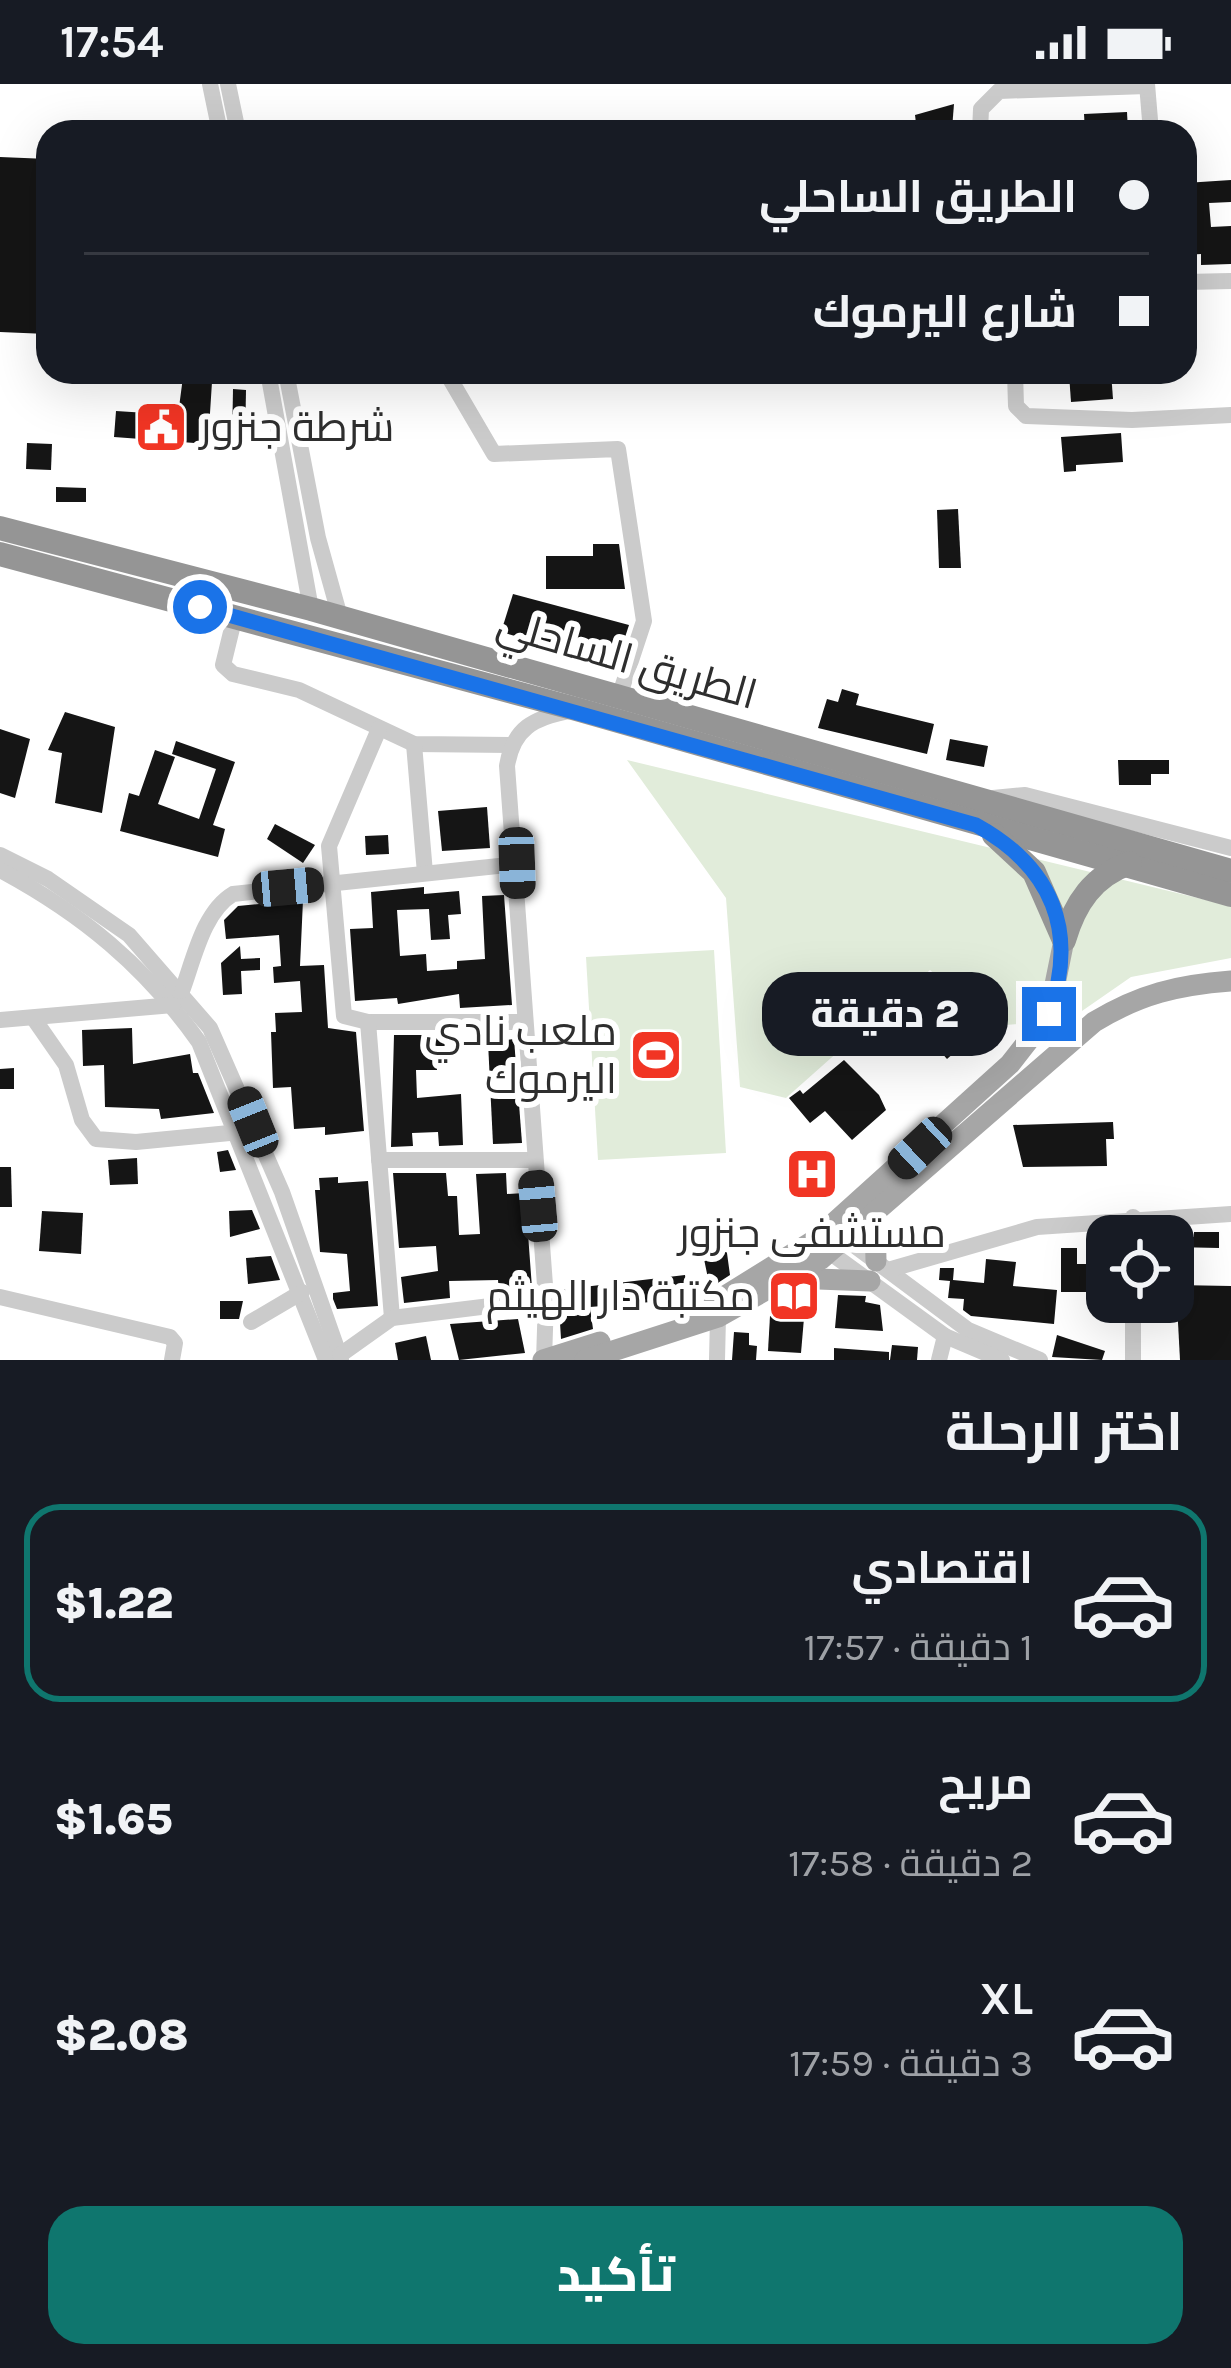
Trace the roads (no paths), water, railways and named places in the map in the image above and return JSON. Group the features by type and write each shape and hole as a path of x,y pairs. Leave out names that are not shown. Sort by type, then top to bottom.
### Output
{"highway":[{"name":"الطريق الساحلي","path":"0,528 311,609 619,697 1123,865 1231,895"},
{"name":"الطريق الساحلي","path":"0,554 978,813 1231,871"},
{"path":"978,813 1034,872 1064,940"},
{"path":"1064,940 1084,895 1123,865 1151,857 1180,858"}],"main road":[{"path":"585,1360 718,1317 791,1278 1036,1035 1058,989 1064,940"},
{"path":"543,1360 720,1301 875,1213 1094,1022 1153,991 1231,981"},
{"path":"791,1278 878,1271 875,1213"}],"street":[{"path":"210,84 218,120"},
{"path":"228,84 236,120"},
{"path":"981,120 981,109 999,91 1147,85 1150,120"},
{"path":"1197,282 1231,281"},
{"path":"270,384 311,609"},
{"path":"288,384 318,538 340,617"},
{"path":"453,384 494,454 618,449 644,621 619,697"},
{"path":"1015,384 1016,406 1026,416 1132,420 1231,415"},
{"path":"235,616 224,654 226,671 299,690 414,744 511,745"},
{"path":"543,1360 546,1299 522,1022 517,863 507,766 511,745 537,718 576,709"},
{"path":"379,730 330,834 343,1012 350,1021 522,1022"},
{"path":"414,744 425,873"},
{"path":"978,813 1025,795 1231,848"},
{"path":"0,855 47,879 120,928 225,1052 336,1358"},
{"path":"177,998 220,902 244,891 517,863"},
{"path":"0,870 98,931 177,998 239,1132 302,1292 336,1358"},
{"path":"0,1020 177,998"},
{"path":"34,1019 66,1065 82,1120 96,1139 136,1142 239,1132"},
{"path":"368,1022 392,1318"},
{"path":"380,1160 534,1160"},
{"path":"1194,1219 1231,1214"},
{"path":"878,1271 1037,1227 1086,1227"},
{"path":"830,1240 968,1330 1040,1360"},
{"path":"878,1271 945,1336 1002,1360"},
{"path":"251,1322 302,1292"},
{"path":"0,1297 170,1337 176,1343 172,1360"},
{"path":"336,1358 392,1318 546,1299"},
{"path":"717,1360 718,1317"},
{"path":"1133,1323 1133,1360"},
{"path":"939,1360 945,1336"}],"place":[{"name":"شرطة جنزور","path":"161,427"},
{"name":"ملعب نادي اليرموك","path":"656,1055"},
{"name":"مستشفى جنزور","path":"812,1174"},
{"name":"مكتبة دار الهيثم","path":"794,1296"}]}
